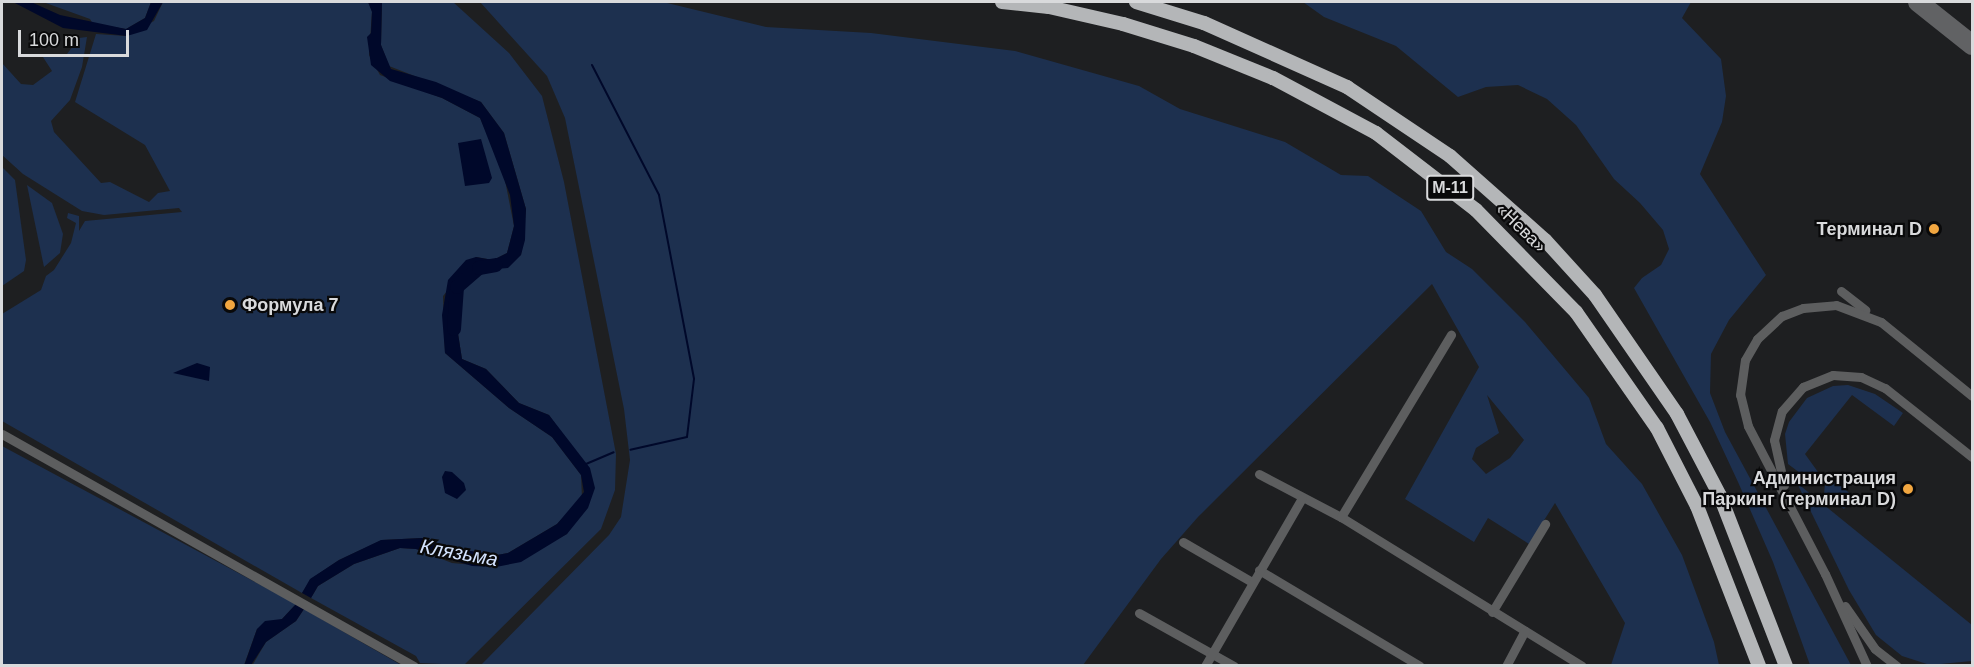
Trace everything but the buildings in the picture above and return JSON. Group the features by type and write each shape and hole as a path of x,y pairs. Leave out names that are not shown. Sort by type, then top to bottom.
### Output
{"highway":[{"name":"«Нева»","path":"1002,2 1049,7 1123,24 1194,46 1273,78 1376,133 1476,210 1576,312 1657,428 1697,506 1759,666"},
{"name":"«Нева»","path":"1136,2 1204,23 1347,87 1450,156 1545,240 1595,295 1677,414 1720,496 1786,666"}],"street":[{"path":"1841,291 1972,396"},
{"path":"1867,666 1825,574 1753,438 1741,405 1740,385 1745,360 1757,339 1772,324 1792,311 1825,304 1848,307 1881,322"},
{"path":"1341,517 1451,335"},
{"path":"1800,526 1776,460 1775,430 1788,401 1822,378 1852,375 1885,388 1972,457"},
{"path":"2,434 320,610 414,666"},
{"path":"1259,474 1341,517 1582,666"},
{"path":"1205,666 1302,498"},
{"path":"1492,612 1545,524"},
{"path":"1183,542 1252,582"},
{"path":"1259,570 1420,666"},
{"path":"1825,574 1868,641 1897,666"},
{"path":"1139,613 1234,666"},
{"path":"1506,666 1525,631"}],"shaded area":[{"path":"43,2 151,2 145,18 126,29 93,24 90,19"},
{"name":"Формула 7","path":"163,2 368,2 372,11 369,55 380,75 442,98 480,118 503,170 514,226 507,253 493,260 476,257 443,296 445,353 509,408 552,437 581,475 582,498 557,524 508,553 497,555 456,549 422,538 382,540 339,560 311,579 302,593 2,421 2,314 41,290 46,276 54,270 71,243 76,223 67,218 68,213 79,216 79,231 85,221 182,212 179,208 104,215 82,211 23,174 2,155 2,63 21,84 33,85 52,71 41,54 67,54 79,38 87,37 82,67 70,100 51,121 54,132 101,183 110,182 149,202 158,193 170,191 145,145 75,102 96,34 126,36 154,21"},
{"path":"382,2 453,2 509,53 542,96 564,182 616,454 615,490 601,529 464,665 420,663 416,656 311,598 318,586 354,564 400,548 416,549 452,563 496,567 567,534 591,475 549,415 519,403 486,369 462,359 454,308 457,292 472,271 493,270 521,255 526,209 504,133 481,102 389,66 381,45"},
{"path":"480,2 663,2 766,27 871,33 1015,51 1139,86 1180,109 1285,142 1341,175 1368,176 1421,211 1446,252 1472,269 1525,322 1589,398 1606,444 1642,484 1682,555 1714,642 1719,665 1611,665 1625,623 1555,503 1529,544 1488,518 1474,542 1405,499 1479,367 1432,284 1198,517 1161,559 1083,665 481,665 609,535 621,517 630,460 624,409 565,118 547,76","holes":["1487,395 1524,440 1510,458 1486,474 1472,459 1476,448 1499,433"]},
{"path":"1303,2 1691,2 1682,18 1721,59 1726,96 1722,122 1700,174 1766,275 1729,320 1711,354 1710,393 1725,432 1851,665 1810,665 1773,562 1710,422 1634,288 1642,278 1661,265 1669,249 1663,230 1640,203 1614,179 1576,125 1547,99 1518,85 1486,87 1458,97 1396,46 1324,17"},
{"path":"2,167 15,180 26,260 24,271 2,286"},
{"path":"27,185 52,203 63,234 60,253 44,267"},
{"path":"1848,385 1875,394 1903,413 1894,426 1852,395 1805,454 1818,472 1808,479 1788,464 1785,434 1789,422 1807,398 1833,386"},
{"path":"2,446 296,604 282,619 257,629 244,665 2,665"},
{"path":"1835,481 1854,497 1844,509 1824,494 1825,484"},
{"path":"1797,483 1972,625 1972,661 1930,665 1902,656 1876,635 1849,590"},
{"path":"304,609 401,665 252,666 266,642 296,621"}],"water":[{"path":"13,2 31,2 60,15 126,29 145,18 151,2 163,2 147,30 127,36 63,28"},
{"path":"368,2 382,2 381,45 391,69 436,82 481,102 504,133 526,209 525,240 521,255 508,268 472,271 460,286 454,308 462,359 486,369 519,403 549,415 590,468 595,488 588,508 567,534 521,562 496,567 472,566 416,549 400,548 354,564 318,586 311,598 302,593 310,579 339,560 381,540 422,538 456,549 497,555 508,553 557,524 584,492 581,475 552,437 509,408 445,353 442,315 448,280 466,260 476,257 493,260 507,253 514,226 510,195 480,118 442,98 390,81 371,65 367,37 371,33 372,12"},
{"path":"481,139 492,178 489,183 465,186 458,143"},
{"path":"197,363 210,367 209,381 173,373"},
{"path":"445,471 452,472 464,483 466,490 457,499 445,493 442,477"},
{"path":"296,604 304,609 296,621 266,642 251,665 244,666 257,629 265,621 282,619"}],"waterway":[{"path":"592,65 659,195 694,379 687,437 630,450"},
{"name":"Клязьма","path":"454,329 457,287 479,268 496,265"},
{"path":"586,464 614,452"}],"taxiway":[{"path":"1918,2 1972,45"}],"place":[{"name":"Терминал D","path":"1934,229"},
{"name":"Формула 7","path":"230,305"},
{"name":"Администрация Паркинг (терминал D)","path":"1908,489"}]}
